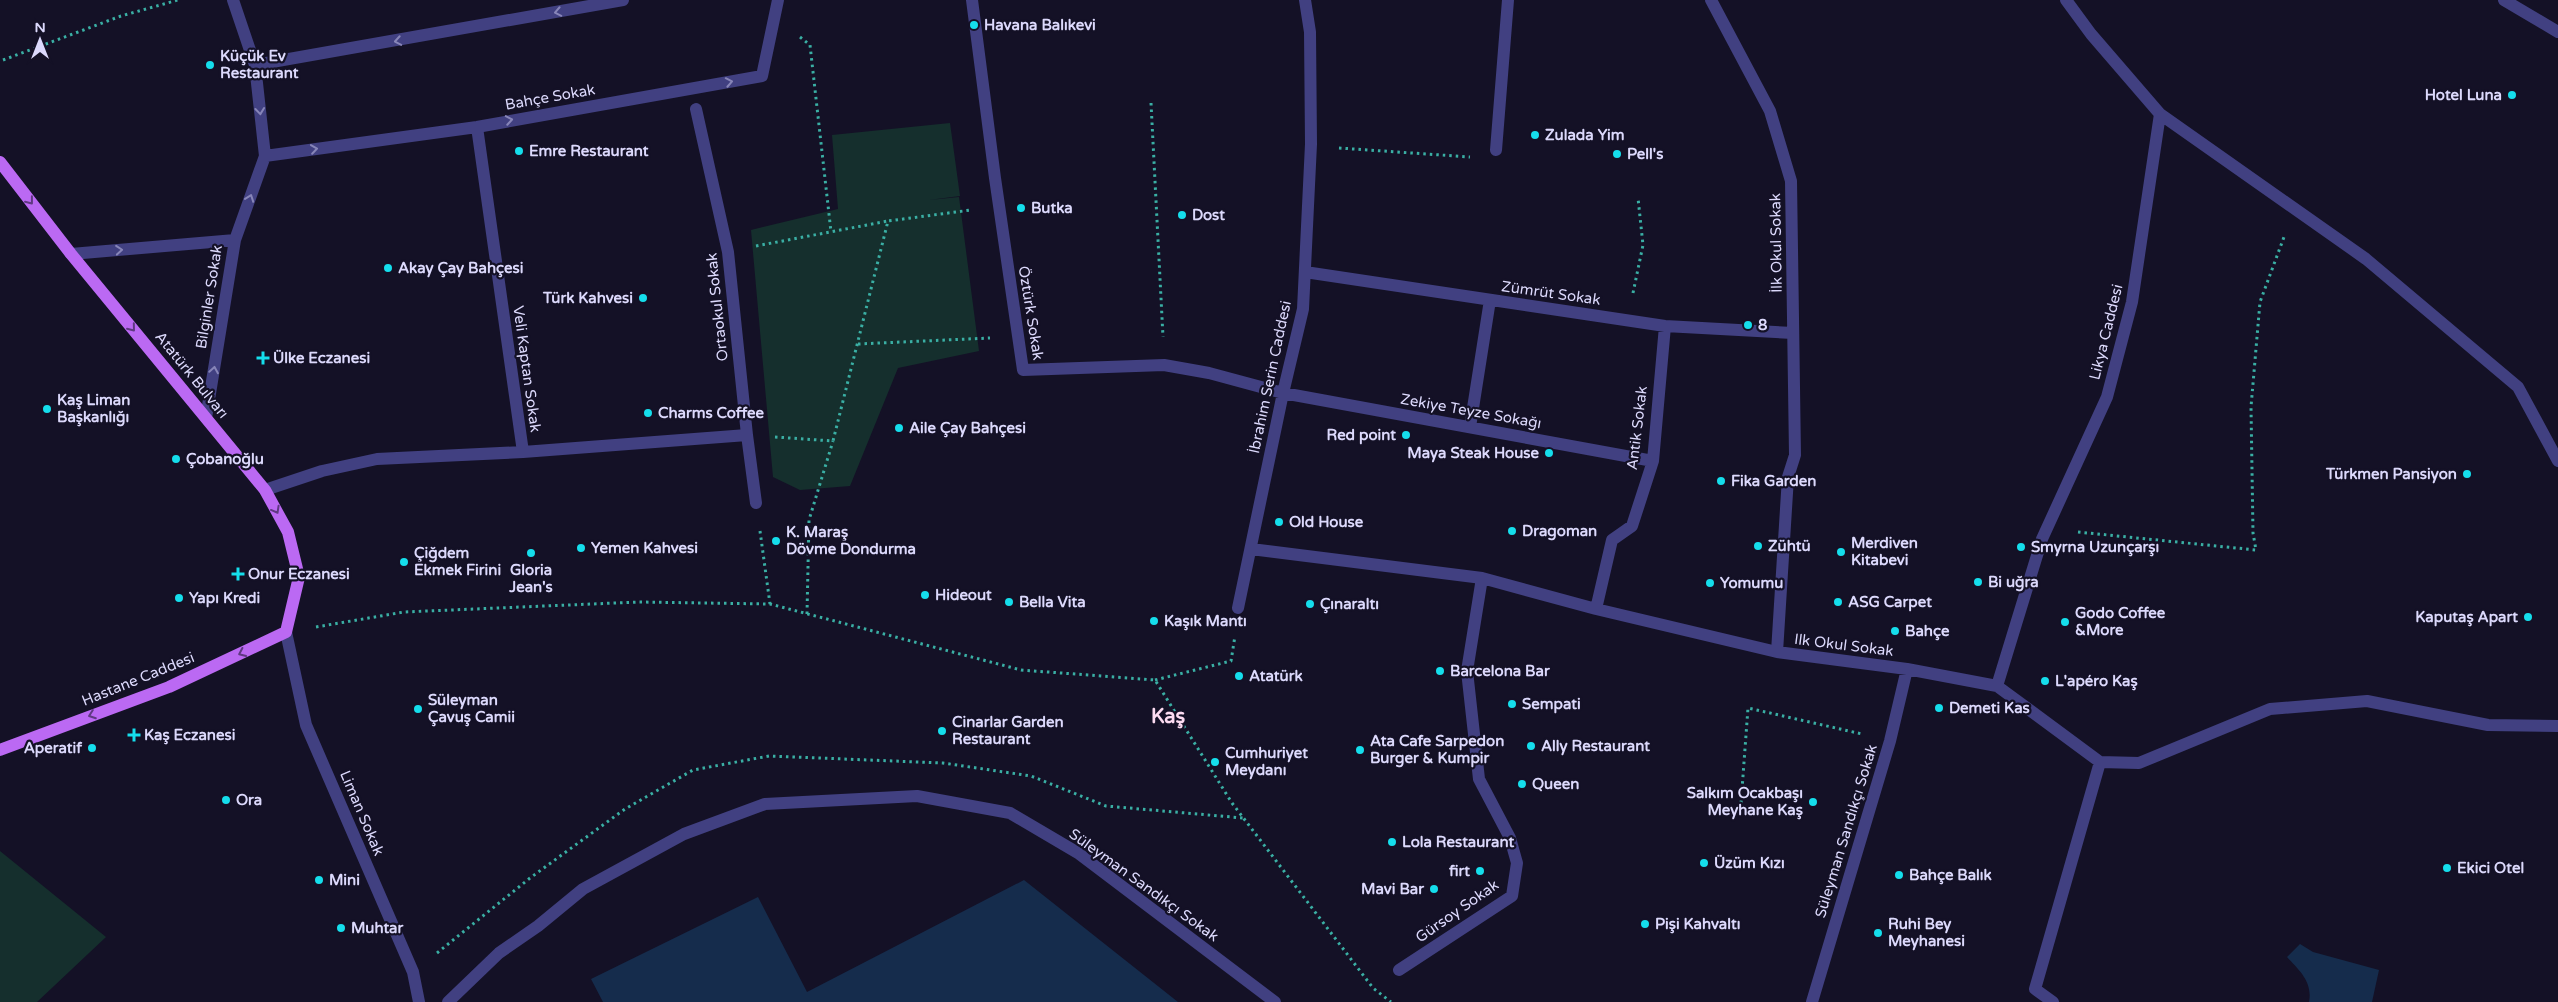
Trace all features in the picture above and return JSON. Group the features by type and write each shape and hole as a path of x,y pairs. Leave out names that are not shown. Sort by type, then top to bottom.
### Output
{"main road":[{"name":"Atatürk Bulvarı","path":"0,162 71,254 265,490 288,532 299,577 286,632"},
{"name":"Hastane Caddesi","path":"0,750 169,687 286,632"}],"street":[{"name":"Bilginler Sokak","path":"206,418 235,240 265,156 255,66 233,0"},
{"path":"255,66 623,0"},
{"name":"Bahçe Sokak","path":"265,156 476,127 762,76 778,0"},
{"name":"Öztürk Sokak","path":"972,0 999,207 1023,370 1164,365 1209,373 1283,393"},
{"name":"İbrahim Serin Caddesi","path":"1238,608 1283,393 1303,309 1311,144 1310,32 1305,0"},
{"path":"1496,150 1508,0"},
{"name":"İlk Okul Sokak","path":"1710,0 1770,112 1791,181 1795,455 1788,477 1777,652"},
{"path":"2066,0 2091,34 2160,114 2366,259 2518,387 2558,461"},
{"path":"2504,0 2558,32"},
{"name":"Ortaokul Sokak","path":"696,109 728,252 756,503"},
{"name":"Likya Caddesi","path":"1998,686 2047,528 2107,397 2132,302 2160,114"},
{"name":"Veli Kaptan Sokak","path":"476,127 523,452 747,435"},
{"name":"Bilginler Sokak","path":"71,254 235,240"},
{"name":"Zümrüt Sokak","path":"1305,272 1665,326 1794,333"},
{"path":"1470,427 1490,300"},
{"name":"Antik Sokak","path":"1596,609 1612,540 1632,526 1653,461 1665,326"},
{"name":"Zekiye Teyze Sokağı","path":"1283,393 1653,461"},
{"path":"265,490 322,471 377,459 523,452"},
{"name":"Ilk Okul Sokak","path":"1251,549 1482,578 1596,609 1777,652 1907,669 1998,686"},
{"name":"Gürsoy Sokak","path":"1399,970 1512,896 1517,863 1510,838 1479,779 1468,671 1482,578"},
{"name":"Liman Sokak","path":"286,632 306,725 413,972 419,1002"},
{"name":"Süleyman Sandıkçı Sokak","path":"1812,1002 1890,741 1907,669"},
{"path":"1998,686 2100,762 2139,763 2270,709 2367,700 2488,725 2558,726"},
{"path":"2053,1002 2035,989 2100,762"},
{"name":"Süleyman Sandıkçı Sokak","path":"448,1002 499,953 538,926 583,889 684,834 765,804 917,796 1010,813 1078,853 1275,1002"}],"path":[{"path":"3,60 121,16 178,0"},
{"path":"774,20 810,45 831,232"},
{"path":"1150,103 1164,365"},
{"path":"1311,144 1373,152 1472,158 1496,150"},
{"path":"1627,321 1643,245 1638,198"},
{"path":"728,252 888,221 999,207"},
{"path":"2047,528 2256,550 2253,532 2251,407 2260,302 2294,208"},
{"path":"807,615 809,520 833,441 888,221"},
{"path":"858,344 1018,337"},
{"path":"747,435 833,441"},
{"path":"756,503 770,604"},
{"path":"286,632 404,612 639,602 770,604 1021,670 1155,680 1231,662 1238,608"},
{"path":"1155,680 1232,803 1373,988 1391,1002"},
{"path":"1741,803 1748,708 1890,741"}],"green space":[{"path":"950,123 960,196 929,200 959,197 979,351 898,368 850,486 800,490 773,477 751,230 838,209 832,135"},
{"path":"0,851 106,937 37,1002 0,1002"}],"water":[{"path":"1024,880 1178,1002 603,1002 591,979 758,897 807,992"},
{"path":"2300,944 2313,952 2379,970 2372,1002 2309,1002 2310,995 2307,982 2287,957"}],"place":[{"name":"Havana Balıkevi","path":"974,25"},
{"name":"Küçük Ev Restaurant","path":"210,65"},
{"name":"Hotel Luna","path":"2512,95"},
{"name":"Zulada Yim","path":"1535,135"},
{"name":"Emre Restaurant","path":"519,151"},
{"name":"Pell's","path":"1617,154"},
{"name":"Butka","path":"1021,208"},
{"name":"Dost","path":"1182,215"},
{"name":"Akay Çay Bahçesi","path":"388,268"},
{"name":"Türk Kahvesi","path":"643,298"},
{"name":"8","path":"1748,325"},
{"name":"Ülke Eczanesi","path":"263,358"},
{"name":"Kaş Liman Başkanlığı","path":"47,409"},
{"name":"Charms Coffee","path":"648,413"},
{"name":"Aile Çay Bahçesi","path":"899,428"},
{"name":"Red point","path":"1406,435"},
{"name":"Maya Steak House","path":"1549,453"},
{"name":"Çobanoğlu","path":"176,459"},
{"name":"Türkmen Pansiyon","path":"2467,474"},
{"name":"Fika Garden","path":"1721,481"},
{"name":"Old House","path":"1279,522"},
{"name":"Dragoman","path":"1512,531"},
{"name":"K. Maraş Dövme Dondurma","path":"776,541"},
{"name":"Zühtü","path":"1758,546"},
{"name":"Smyrna Uzunçarşı","path":"2021,547"},
{"name":"Yemen Kahvesi","path":"581,548"},
{"name":"Merdiven Kitabevi","path":"1841,552"},
{"name":"Gloria Jean's","path":"531,553"},
{"name":"Çiğdem Ekmek Firini","path":"404,562"},
{"name":"Onur Eczanesi","path":"238,574"},
{"name":"Bi uğra","path":"1978,582"},
{"name":"Yomumu","path":"1710,583"},
{"name":"Hideout","path":"925,595"},
{"name":"Yapı Kredi","path":"179,598"},
{"name":"Bella Vita","path":"1009,602"},
{"name":"ASG Carpet","path":"1838,602"},
{"name":"Çınaraltı","path":"1310,604"},
{"name":"Kaputaş Apart","path":"2528,617"},
{"name":"Kaşık Mantı","path":"1154,621"},
{"name":"Godo Coffee &More","path":"2065,622"},
{"name":"Bahçe","path":"1895,631"},
{"name":"Barcelona Bar","path":"1440,671"},
{"name":"Atatürk","path":"1239,676"},
{"name":"L'apéro Kaş","path":"2045,681"},
{"name":"Sempati","path":"1512,704"},
{"name":"Demeti Kas","path":"1939,708"},
{"name":"Süleyman Çavuş Camii","path":"418,709"},
{"name":"Cinarlar Garden Restaurant","path":"942,731"},
{"name":"Kaş Eczanesi","path":"134,735"},
{"name":"Ally Restaurant","path":"1531,746"},
{"name":"Aperatif","path":"92,748"},
{"name":"Ata Cafe Sarpedon Burger & Kumpir","path":"1360,750"},
{"name":"Cumhuriyet Meydanı","path":"1215,762"},
{"name":"Queen","path":"1522,784"},
{"name":"Ora","path":"226,800"},
{"name":"Salkım Ocakbaşı Meyhane Kaş","path":"1813,802"},
{"name":"Lola Restaurant","path":"1392,842"},
{"name":"Üzüm Kızı","path":"1704,863"},
{"name":"Ekici Otel","path":"2447,868"},
{"name":"firt","path":"1480,871"},
{"name":"Bahçe Balık","path":"1899,875"},
{"name":"Mini","path":"319,880"},
{"name":"Mavi Bar","path":"1434,889"},
{"name":"Pişi Kahvaltı","path":"1645,924"},
{"name":"Muhtar","path":"341,928"},
{"name":"Ruhi Bey Meyhanesi","path":"1878,933"}],"district":[{"name":"Kaş","path":"1168,716"}]}
